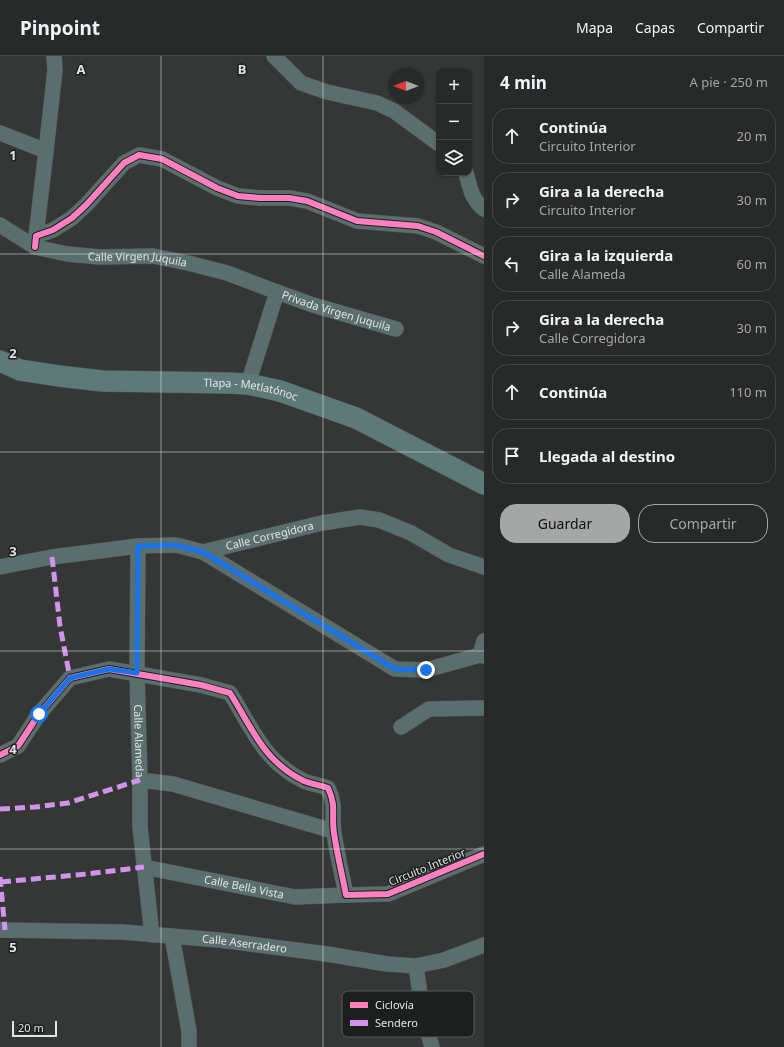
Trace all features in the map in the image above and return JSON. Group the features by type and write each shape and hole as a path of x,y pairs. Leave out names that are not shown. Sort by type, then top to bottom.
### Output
{"main road":[{"name":"Tlapa - Metlatónoc","path":"0,362 20,370 95,380 248,384 280,391 356,418 484,484"}],"street":[{"path":"36,242 55,70 54,56"},
{"path":"274,56 301,82 327,92 378,103 394,111 436,142"},
{"path":"0,133 46,151"},
{"path":"36,242 72,218 86,205 124,163 139,155 162,158 217,188 238,196 289,198 307,201 357,221 418,226 436,232 484,256"},
{"path":"467,176 471,192 477,204 484,209"},
{"name":"Calle Virgen Juquila","path":"0,225 36,242 67,254 100,256 153,256 227,272 277,292"},
{"path":"248,384 277,292"},
{"name":"Privada Virgen Juquila","path":"277,292 313,305 396,329"},
{"name":"Calle Corregidora","path":"0,567 52,557 138,546 176,545 203,552 322,523 360,518 379,520 411,533 449,554 484,567"},
{"name":"Calle Alameda","path":"138,546 137,673 140,827 152,935"},
{"path":"203,552 395,669 426,670 483,651"},
{"path":"0,755 18,746 39,714 70,678 109,669 201,685 230,693 260,744 278,765 305,781 328,788 333,798 333,831 346,895"},
{"path":"401,727 429,709 484,708"},
{"path":"140,780 173,784 333,831"},
{"name":"Circuito Interior","path":"346,895 388,894 484,854"},
{"name":"Calle Bella Vista","path":"144,867 295,897 346,895"},
{"name":"Calle Aserradero","path":"0,930 122,932 219,940 327,954 387,964 416,966 444,960 484,946"},
{"path":"172,936 189,1031 189,1047"},
{"path":"416,966 420,991"},
{"path":"429,1037 432,1047"}],"marked path":[{"path":"52,557 60,626 70,678"},
{"path":"0,809 68,803 140,780"},
{"path":"1,882 144,867"},
{"path":"0,877 5,930"}],"cycle path":[{"path":"35,247 36,236 53,230 72,218 86,205 124,163 139,155 162,159 217,188 238,196 289,198 307,201 357,221 418,226 436,232 484,256"},
{"path":"0,755 18,746 39,714 70,678 109,669 201,685 230,693 260,743 269,754 290,773 304,781 328,788 333,806 333,827 346,895 388,894 484,854"}],"route":[{"path":"39,714 70,678 109,669 137,673 138,546 176,545 203,552 395,669 426,670"}]}
